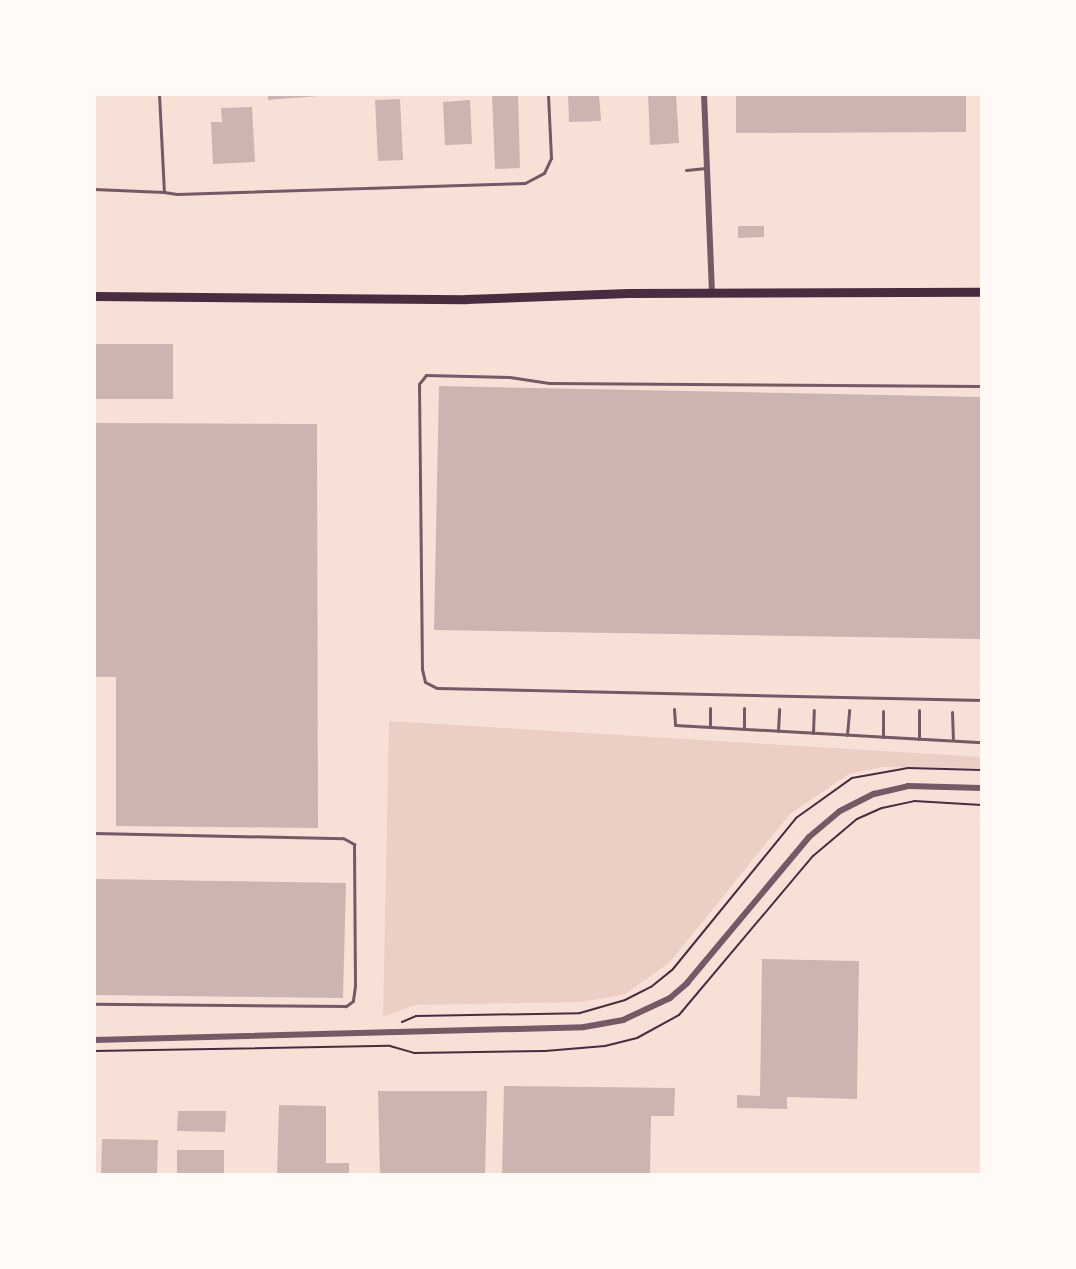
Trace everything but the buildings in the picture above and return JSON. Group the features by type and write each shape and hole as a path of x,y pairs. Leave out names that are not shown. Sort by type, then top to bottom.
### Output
{"main road":[{"path":"94,296 466,299 712,293 982,292"}],"street":[{"path":"704,94 712,293"},
{"path":"94,1040 505,1030 584,1027 623,1020 670,998 687,983 809,837 840,811 874,794 908,786 982,788"}],"lane":[{"path":"159,94 164,192"},
{"path":"94,189 164,192 375,190 525,183 544,173 551,158 548,94"},
{"path":"686,170 707,168"},
{"path":"982,386 549,383 509,377 426,375 419,384 422,669 425,682 437,688 982,700"},
{"path":"710,708 710,727"},
{"path":"744,708 744,729"},
{"path":"674,709 675,725 982,742"},
{"path":"778,731 779,709"},
{"path":"813,733 814,710"},
{"path":"847,735 849,710"},
{"path":"919,710 919,739"},
{"path":"883,711 883,737"},
{"path":"952,712 953,740"},
{"path":"94,833 343,838 354,844 355,884 355,986 353,1001 346,1006 94,1004"}],"path":[{"path":"395,1025 416,1016 580,1013 625,1000 651,987 673,969 796,818 852,778 908,768 982,770"},
{"path":"94,1051 390,1046 414,1053 531,1051 605,1046 637,1038 679,1015 813,856 857,819 882,808 914,801 982,805"}],"shaded area":[{"path":"389,721 982,757 982,768 882,767 849,774 790,814 669,963 625,994 582,1002 415,1005 383,1017"}]}
